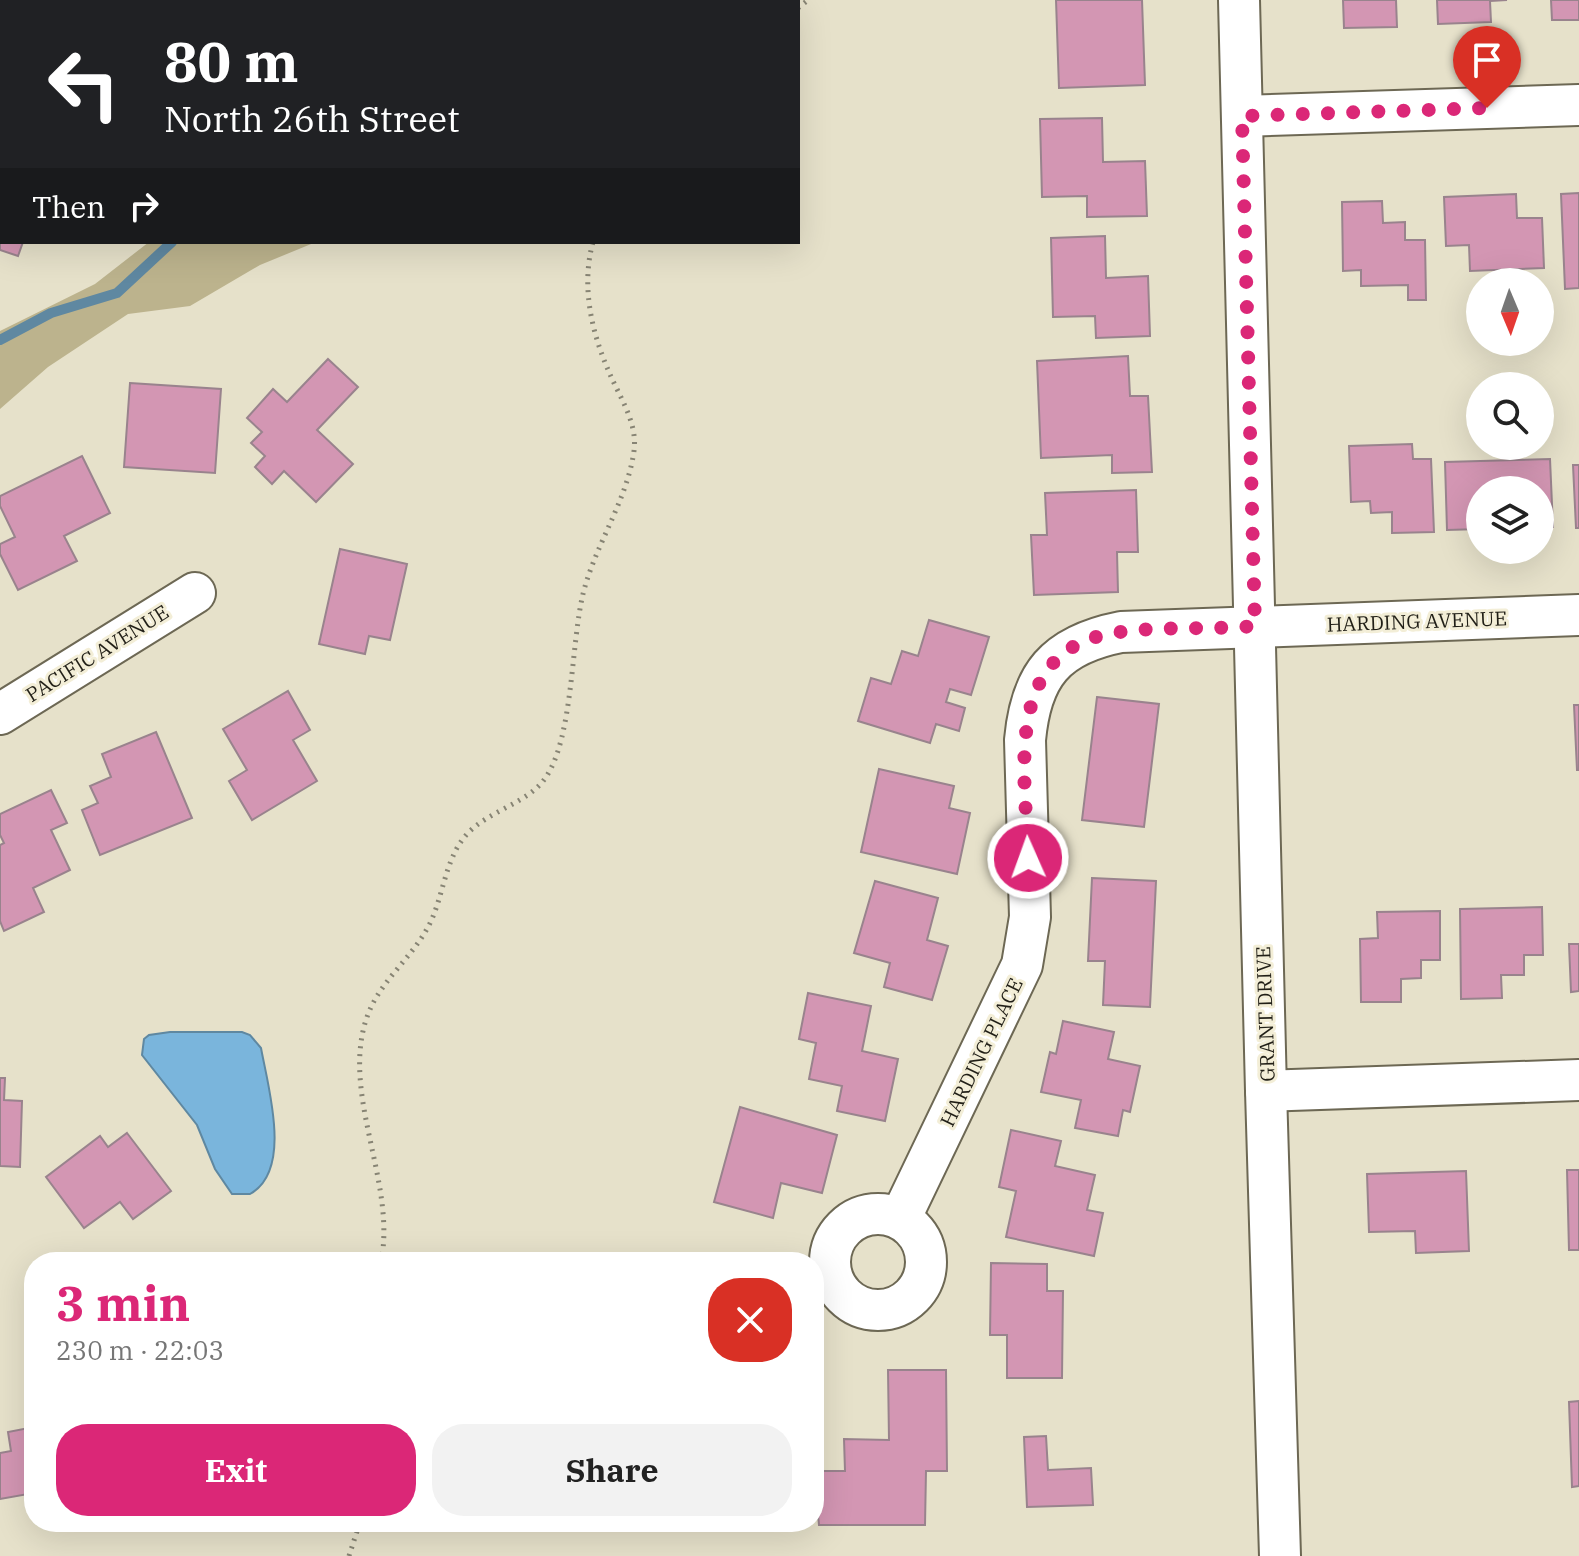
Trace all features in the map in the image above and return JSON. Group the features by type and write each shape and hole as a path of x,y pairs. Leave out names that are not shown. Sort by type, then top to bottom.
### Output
{"street":[{"name":"GRANT DRIVE","path":"1239,0 1266,1091 1579,1080"},
{"path":"1242,116 1579,105"},
{"name":"PACIFIC AVENUE","path":"0,714 195,593"},
{"name":"HARDING AVENUE","path":"1255,626 1579,615"},
{"name":"HARDING PLACE","path":"900,1219 1022,965 1030,917 1025,740 1028,711 1036,685 1052,663 1074,646 1098,636 1121,632 1255,626"},
{"path":"1266,1091 1280,1556"}],"path":[{"path":"382,1252 385,1217 366,1116 362,1071 366,1019 379,991 428,928 456,852 465,837 485,819 532,792 552,768 561,733 584,592 634,451 632,424 607,368 592,319 587,275 593,244"},
{"path":"349,1556 357,1532"}],"shaded area":[{"path":"146,244 311,244 260,265 190,306 128,314 48,367 0,409 0,331 95,284"}],"water":[{"path":"242,1032 250,1035 261,1048 272,1105 274,1148 271,1167 263,1182 250,1194 232,1194 215,1169 197,1125 142,1055 144,1039 149,1035"}],"building":[{"path":"1056,0 1142,0 1145,85 1059,88"},
{"path":"1343,0 1396,0 1397,27 1344,28"},
{"path":"1437,0 1507,0 1490,1 1491,22 1438,24"},
{"path":"1551,0 1579,0 1579,20 1552,20"},
{"path":"1102,118 1103,162 1145,161 1147,216 1087,217 1087,196 1042,197 1040,119"},
{"path":"1579,193 1579,288 1565,289 1561,194"},
{"path":"1516,194 1517,218 1542,218 1544,268 1470,268 1469,245 1446,246 1444,197"},
{"path":"1382,201 1383,223 1405,222 1405,240 1425,240 1426,300 1408,300 1408,285 1361,286 1361,270 1343,271 1342,202"},
{"path":"1105,236 1106,278 1148,276 1150,336 1096,338 1095,316 1053,317 1051,238"},
{"path":"0,244 22,244 18,256 0,250"},
{"path":"1128,356 1130,396 1148,396 1152,472 1112,473 1112,455 1041,458 1037,361"},
{"path":"328,359 358,387 317,430 353,464 316,502 284,471 272,484 255,467 265,456 251,443 262,432 247,418 273,389 287,402"},
{"path":"130,383 221,389 215,473 124,467"},
{"path":"1412,444 1413,459 1431,459 1434,532 1392,533 1392,512 1371,513 1370,501 1351,502 1349,446"},
{"path":"82,456 110,513 64,536 77,561 18,590 0,554 0,544 15,537 0,506 0,496"},
{"path":"1550,460 1551,476 1466,476 1466,529 1447,530 1445,462"},
{"path":"1573,465 1579,465 1579,528 1576,528"},
{"path":"1136,490 1138,552 1117,552 1118,592 1034,595 1031,535 1047,535 1045,493"},
{"path":"340,549 407,564 390,640 369,636 365,654 319,644"},
{"path":"929,620 989,637 971,695 950,689 946,702 965,708 959,731 936,724 930,743 858,721 871,678 891,684 902,651 918,656"},
{"path":"288,691 310,730 293,740 317,781 252,820 229,781 247,770 223,729"},
{"path":"1097,697 1159,704 1144,827 1082,820"},
{"path":"1574,705 1579,705 1579,770 1577,770"},
{"path":"156,732 192,818 100,855 82,810 98,803 90,786 111,777 102,754"},
{"path":"879,769 954,786 949,808 970,813 957,874 861,852"},
{"path":"51,790 67,823 51,830 70,870 33,888 44,912 4,931 0,921 0,845 4,843 0,835 0,814"},
{"path":"1092,878 1156,881 1150,1007 1103,1005 1105,961 1088,961"},
{"path":"875,881 938,898 927,940 948,946 932,1000 884,987 890,963 854,953"},
{"path":"1542,907 1543,955 1524,955 1524,975 1501,975 1502,998 1461,999 1460,909"},
{"path":"1440,911 1440,960 1421,960 1421,978 1401,979 1401,1002 1361,1002 1360,939 1378,938 1377,912"},
{"path":"1569,944 1579,944 1579,991 1571,992"},
{"path":"808,993 871,1006 862,1051 898,1059 885,1121 837,1111 842,1086 809,1079 816,1043 799,1039"},
{"path":"1063,1021 1114,1032 1108,1059 1140,1066 1130,1112 1123,1110 1118,1136 1075,1128 1081,1100 1041,1092 1050,1052 1056,1054"},
{"path":"0,1078 5,1078 4,1100 22,1101 20,1167 0,1166"},
{"path":"740,1107 837,1135 822,1193 781,1183 773,1218 714,1202"},
{"path":"1011,1130 1061,1141 1055,1166 1095,1175 1087,1210 1103,1213 1094,1256 1006,1237 1016,1191 999,1187"},
{"path":"127,1133 171,1191 133,1219 120,1202 84,1228 46,1177 100,1136 108,1147"},
{"path":"1567,1170 1579,1170 1579,1250 1569,1250"},
{"path":"1466,1171 1469,1251 1416,1253 1415,1231 1369,1232 1367,1174"},
{"path":"991,1263 1047,1264 1047,1291 1063,1291 1062,1378 1007,1378 1007,1335 990,1335"},
{"path":"888,1370 946,1370 947,1471 926,1471 925,1525 824,1525 824,1471 845,1471 844,1439 889,1440"},
{"path":"1579,1401 1579,1486 1572,1487 1569,1402"},
{"path":"24,1429 24,1495 0,1499 0,1453 11,1451 8,1432"},
{"path":"1046,1436 1048,1470 1091,1468 1093,1505 1027,1507 1024,1437"}],"waterway":[{"path":"0,340 51,313 117,293 170,244"}],"route":[{"path":"1028,858 1025,740 1028,711 1036,685 1052,663 1074,646 1098,636 1121,632 1255,626 1242,116 1487,108"}]}
